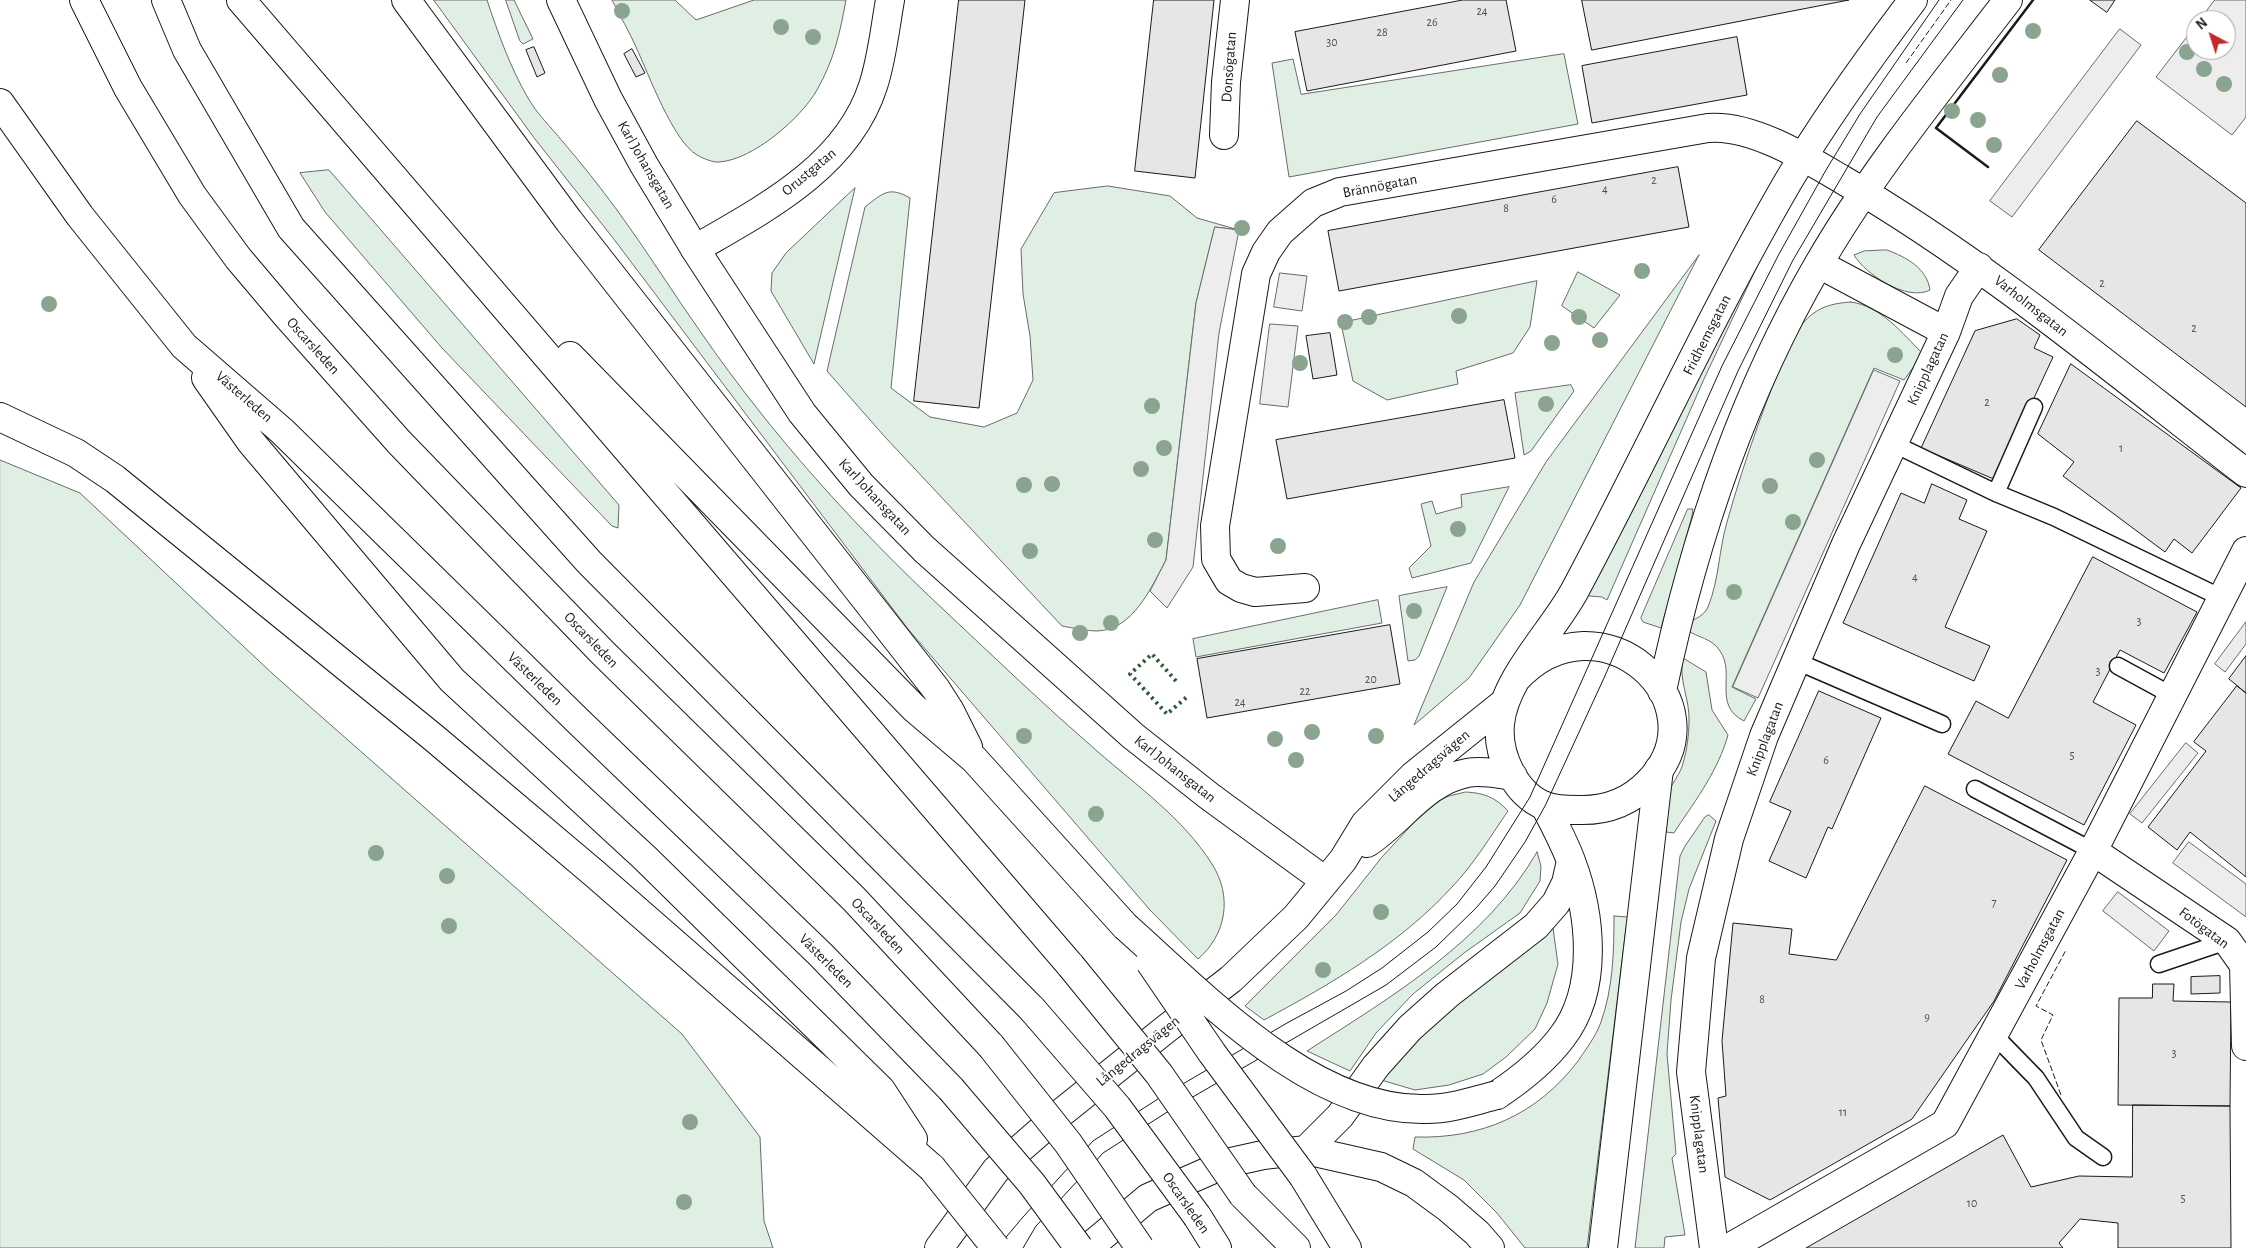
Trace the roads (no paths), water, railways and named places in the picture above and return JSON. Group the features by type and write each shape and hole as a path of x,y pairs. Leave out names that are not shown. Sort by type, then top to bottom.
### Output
{"main road":[{"name":"Oscarsleden","path":"84,0 128,88 192,195 238,258 287,316 433,477 603,652 854,900 991,1046 1068,1143 1140,1248"},
{"name":"Oscarsleden","path":"166,0 187,50 291,228 589,562 1032,1009 1117,1107 1197,1216 1216,1248"},
{"path":"241,0 1071,966 1159,1074 1243,1195 1273,1248"},
{"path":"406,0 569,221 936,689 950,711 974,759"},
{"name":"Karl Johansgatan","path":"561,0 608,99 644,165 695,249 802,413 860,485 924,548 1133,736 1209,796 1324,880"},
{"name":"Orustgatan","path":"695,249 752,216 788,192 832,156 856,125 873,86 890,0"},
{"name":"Donsögatan","path":"1224,135 1226,82 1235,0"},
{"name":"Fridhemsgatan","path":"1516,679 1526,668 1546,655 1564,648 1586,645 1616,650 1634,660 1644,668 1662,691 1668,704 1672,736 1659,769 1638,792 1628,799 1606,808 1562,810 1545,806 1530,797 1513,776 1504,759 1499,737 1504,704 1516,679 1572,595 1775,204 1832,111 1913,0"},
{"path":"1662,691 1686,588 1719,481 1750,401 1777,340 1819,264 1865,193 1917,119 2008,0"},
{"name":"Västerleden","path":"0,103 80,216 184,346 282,431 577,720 820,954 951,1089 1032,1184 1079,1248"},
{"name":"Brännögatan","path":"1305,588 1255,592 1241,588 1229,581 1216,559 1216,526 1256,274 1266,252 1280,232 1313,203 1340,192 1725,126 1766,139 1803,156"},
{"name":"Varholmsgatan","path":"1803,156 1979,266 2246,474"},
{"path":"389,171 907,701 974,759 1125,926 1235,1024 1290,1063 1318,1080 1350,1095 1389,1107 1426,1109 1454,1107 1497,1095 1520,1079 1541,1060 1562,1036 1581,1000 1589,941 1585,909 1571,861 1545,806"},
{"path":"1819,264 1946,332"},
{"name":"Knipplagatan","path":"1714,1248 1692,1072 1701,958 1729,839 1764,736 1846,544 1946,332 1959,296 1979,266"},
{"path":"184,346 251,442 452,680 645,858 881,1090 932,1168 988,1235 996,1248"},
{"path":"0,417 76,453 122,485 448,750 595,874 932,1168"},
{"name":"Varholmsgatan","path":"1728,1248 1945,1124 2093,851 2246,551"},
{"name":"Långedragsvägen","path":"1343,860 1365,824 1413,776 1504,704"},
{"path":"1602,1248 1659,769"},
{"name":"Långedragsvägen","path":"939,1248 996,1170 1069,1107 1166,1028 1231,979 1296,916 1324,880 1343,860 1382,833 1428,790 1442,782 1468,773 1482,772 1513,776"},
{"name":"Fotögatan","path":"2093,851 2227,941 2244,965 2246,1046"},
{"path":"1304,1163 1376,1066 1410,1028 1447,995 1536,926 1556,903 1566,883 1571,861"},
{"path":"1125,926 1212,1053 1304,1163 1347,1248"},
{"path":"1088,1248 1148,1198 1227,1163 1263,1155 1304,1163 1381,1167 1414,1183 1448,1208 1477,1233 1490,1248"},
{"path":"1243,1195 1296,1248"}],"lane":[{"path":"1996,493 2034,407"},
{"path":"1894,444 1996,493 2054,517 2222,598"},
{"path":"1796,661 1942,724"},
{"path":"2118,666 2173,696"},
{"path":"1975,789 2093,851"},
{"path":"2159,964 2227,941"},
{"path":"1994,1034 2036,1078 2076,1138 2103,1157"}],"tram line":[{"path":"997,1248 1093,1141 1164,1095 1346,991 1382,968 1428,932 1457,904 1486,867 1530,797 1722,366 1779,254 1860,114 1939,0"},
{"path":"1023,1248 1036,1226 1103,1153 1172,1109 1386,985 1436,947 1476,908 1495,886 1525,842 1545,806 1604,678 1738,371 1793,260 1877,117 1963,0"}]}
